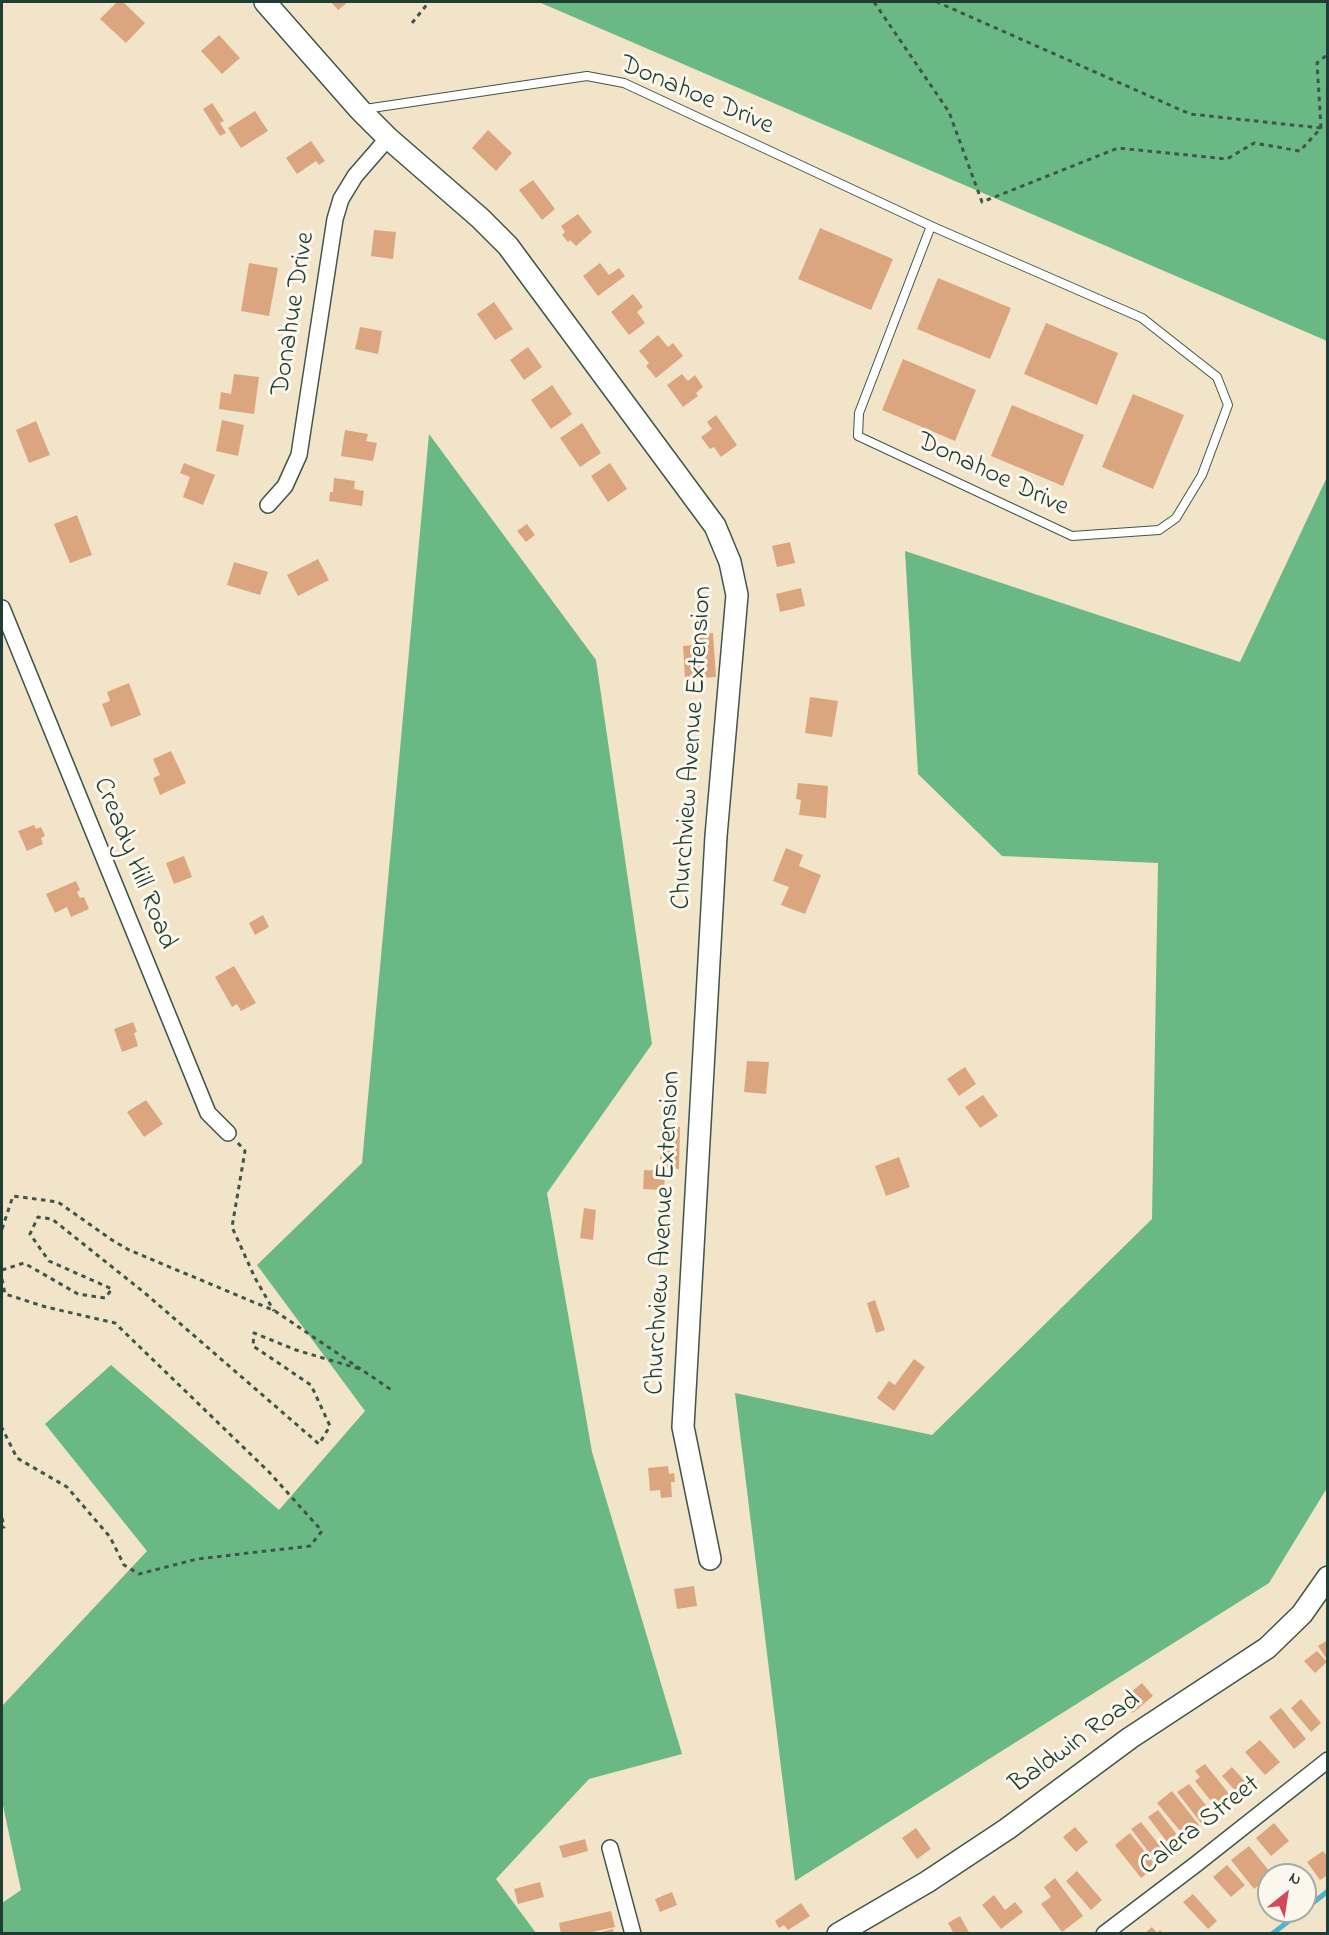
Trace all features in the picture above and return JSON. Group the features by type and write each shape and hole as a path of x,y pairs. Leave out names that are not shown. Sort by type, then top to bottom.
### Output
{"street":[{"name":"Churchview Avenue Extension","path":"265,2 360,110 388,138 480,218 507,246 715,526 730,562 737,595 716,836 683,1426 710,1559"},
{"name":"Donahue Drive","path":"268,505 285,486 299,455 341,199 355,176 388,138"},
{"name":"Cready Hill Road","path":"2,608 208,1113 228,1133"},
{"name":"Baldwin Road","path":"838,1934 927,1882 1007,1829 1130,1738 1267,1648 1302,1614 1328,1577"},
{"name":"Calera Street","path":"1104,1934 1328,1760"},
{"path":"610,1848 633,1934"}],"lane":[{"name":"Donahoe Drive","path":"360,110 587,76 624,83 931,226 1142,318 1217,377 1228,405 1202,475 1176,518 1159,530 1072,536 858,436 859,412 931,226"}],"path":[{"path":"412,23 429,2"},
{"path":"873,2 949,112 982,202 1118,148 1227,159 1254,143 1300,151 1321,128 1317,63 1328,54"},
{"path":"937,2 1190,114 1321,128"},
{"path":"228,1133 245,1151 232,1227 255,1278 275,1311"},
{"path":"2,1228 13,1196 58,1202 129,1250 275,1311 393,1391"},
{"path":"2,1270 24,1263 78,1294 105,1298 112,1289 49,1261 30,1234 38,1217 52,1219 146,1294 319,1444 330,1426 310,1385 253,1346 254,1333 296,1350 360,1369"},
{"path":"2,1279 5,1294 46,1307 115,1323 269,1472 322,1531 310,1546 197,1559 139,1574 124,1565 110,1537 67,1487 17,1458 2,1428"},
{"path":"2,1518 4,1527 2,1527"}],"green space":[{"path":"1327,2 1327,341 541,3"},
{"path":"429,434 596,660 652,1044 547,1193 592,1452 682,1754 589,1779 496,1879 536,1933 2,1933 2,1903 21,1890 2,1801 2,1706 147,1551 45,1424 111,1365 279,1510 365,1411 257,1265 362,1163"},
{"path":"1327,477 1327,1488 1269,1583 795,1881 735,1393 932,1435 1152,1219 1158,863 1002,856 918,774 905,551 1240,662"}],"building":[{"path":"117,2 123,2 145,23 126,43 100,19"},
{"path":"331,2 348,2 338,10"},
{"path":"219,35 240,58 222,74 201,51"},
{"path":"212,103 224,121 220,123 226,133 220,136 203,109"},
{"path":"255,111 268,131 241,148 228,128"},
{"path":"488,130 512,153 496,171 472,148"},
{"path":"311,141 325,161 319,165 316,161 297,174 286,158"},
{"path":"533,180 555,209 542,220 519,190"},
{"path":"578,214 592,232 576,246 562,235 565,232 561,226"},
{"path":"820,228 893,259 871,310 798,279"},
{"path":"374,230 396,232 393,259 371,256"},
{"path":"249,263 278,268 269,316 241,311"},
{"path":"600,263 609,275 619,268 625,276 598,296 583,276"},
{"path":"938,278 1011,308 990,359 917,329"},
{"path":"633,294 643,307 637,312 645,323 629,335 611,312"},
{"path":"494,302 513,329 495,340 477,314"},
{"path":"1046,323 1118,353 1097,405 1024,374"},
{"path":"360,327 382,331 378,354 355,349"},
{"path":"658,335 668,347 673,343 683,356 656,378 646,366 649,363 639,351"},
{"path":"528,347 542,367 524,380 510,360"},
{"path":"903,359 976,390 955,441 882,410"},
{"path":"234,374 259,377 254,414 219,409 221,392 231,394"},
{"path":"682,374 688,381 695,375 703,387 696,393 698,396 683,407 667,385"},
{"path":"552,385 572,414 551,429 531,400"},
{"path":"1133,394 1184,415 1153,489 1102,467"},
{"path":"1012,405 1084,435 1063,486 991,456"},
{"path":"716,415 737,445 721,457 714,447 710,449 701,437 712,429 707,422"},
{"path":"222,420 244,425 238,456 216,451"},
{"path":"36,421 50,455 29,463 16,430"},
{"path":"582,423 601,453 580,467 560,438"},
{"path":"345,430 368,434 366,441 377,443 373,461 341,456"},
{"path":"184,463 215,475 203,505 183,497 190,477 180,473"},
{"path":"610,463 627,489 608,502 591,476"},
{"path":"334,478 355,481 354,489 364,491 362,506 329,501 330,492 333,492"},
{"path":"77,515 92,555 70,563 54,524"},
{"path":"527,524 535,535 526,542 517,531"},
{"path":"790,542 795,563 777,567 772,546"},
{"path":"318,559 329,580 298,596 287,575"},
{"path":"234,562 268,572 260,595 227,585"},
{"path":"801,588 805,606 780,612 776,594"},
{"path":"713,633 716,677 685,679 683,646 696,645 695,634"},
{"path":"129,683 141,715 111,727 102,704 110,701 107,692"},
{"path":"810,697 838,701 832,737 805,733"},
{"path":"171,751 186,783 160,795 153,778 160,775 153,759"},
{"path":"798,783 828,786 826,818 799,815 801,800 796,799"},
{"path":"34,825 36,829 41,827 45,836 41,838 43,844 27,851 18,831"},
{"path":"786,848 803,855 799,866 821,875 805,914 781,905 789,887 773,881"},
{"path":"184,856 192,877 174,884 166,863"},
{"path":"76,881 80,890 77,892 80,898 84,897 89,909 71,917 67,907 55,913 46,894"},
{"path":"263,915 269,927 255,935 249,923"},
{"path":"234,966 256,1003 241,1011 237,1004 232,1007 215,977"},
{"path":"133,1022 137,1032 134,1033 138,1046 122,1052 114,1029"},
{"path":"747,1061 769,1062 766,1094 744,1092"},
{"path":"965,1067 976,1084 959,1096 947,1079"},
{"path":"983,1095 998,1116 980,1128 965,1107"},
{"path":"146,1100 163,1124 144,1137 127,1112"},
{"path":"661,1126 680,1127 679,1169 660,1168"},
{"path":"899,1157 910,1187 886,1196 875,1166"},
{"path":"644,1170 665,1171 664,1190 643,1189"},
{"path":"584,1208 596,1210 593,1240 580,1238"},
{"path":"875,1300 885,1330 876,1333 867,1303"},
{"path":"914,1359 925,1367 894,1411 877,1398 889,1381 895,1385"},
{"path":"668,1466 669,1474 674,1473 675,1482 671,1482 672,1497 661,1498 660,1490 650,1491 648,1468"},
{"path":"694,1586 697,1606 677,1609 674,1589"},
{"path":"1328,1640 1328,1661 1318,1646"},
{"path":"1317,1651 1327,1662 1315,1673 1304,1661"},
{"path":"1142,1683 1153,1696 1133,1713 1122,1700"},
{"path":"1301,1699 1321,1723 1311,1732 1291,1708"},
{"path":"1281,1708 1306,1739 1294,1749 1269,1717"},
{"path":"1260,1740 1280,1762 1265,1775 1245,1752"},
{"path":"1205,1764 1230,1795 1215,1806 1195,1781 1200,1777 1195,1771"},
{"path":"1232,1767 1250,1787 1240,1796 1222,1776"},
{"path":"1189,1784 1213,1814 1201,1823 1177,1792"},
{"path":"1172,1791 1199,1825 1185,1837 1157,1803"},
{"path":"1158,1810 1181,1840 1171,1847 1148,1817"},
{"path":"1141,1822 1164,1851 1154,1859 1131,1829"},
{"path":"1274,1823 1289,1841 1271,1856 1256,1838"},
{"path":"1075,1827 1088,1842 1076,1852 1063,1837"},
{"path":"916,1828 931,1849 917,1859 902,1838"},
{"path":"1130,1833 1156,1866 1141,1878 1115,1845"},
{"path":"585,1839 588,1851 563,1858 559,1846"},
{"path":"1249,1846 1263,1863 1257,1863 1257,1887 1254,1889 1231,1860"},
{"path":"1323,1851 1328,1857 1328,1875 1320,1880 1317,1876 1317,1863 1307,1862"},
{"path":"1227,1865 1245,1885 1231,1897 1213,1877"},
{"path":"1077,1871 1102,1900 1091,1910 1066,1881"},
{"path":"1055,1878 1083,1916 1062,1932 1041,1904 1051,1897 1044,1887"},
{"path":"540,1882 544,1897 518,1904 514,1889"},
{"path":"672,1892 677,1905 660,1912 655,1899"},
{"path":"1193,1894 1217,1921 1208,1929 1183,1902"},
{"path":"994,1895 1005,1910 1015,1902 1023,1912 1001,1929 982,1905"},
{"path":"801,1903 810,1916 788,1930 784,1925 779,1928 775,1921"},
{"path":"611,1911 615,1927 583,1934 561,1934 559,1923"},
{"path":"960,1916 970,1934 954,1934 948,1923"},
{"path":"1152,1927 1157,1933 1160,1930 1163,1934 1144,1934"},
{"path":"613,1929 614,1934 597,1934 597,1933"}],"waterway":[{"path":"1317,1900 1328,1891"},
{"path":"1272,1934 1286,1923"}]}
